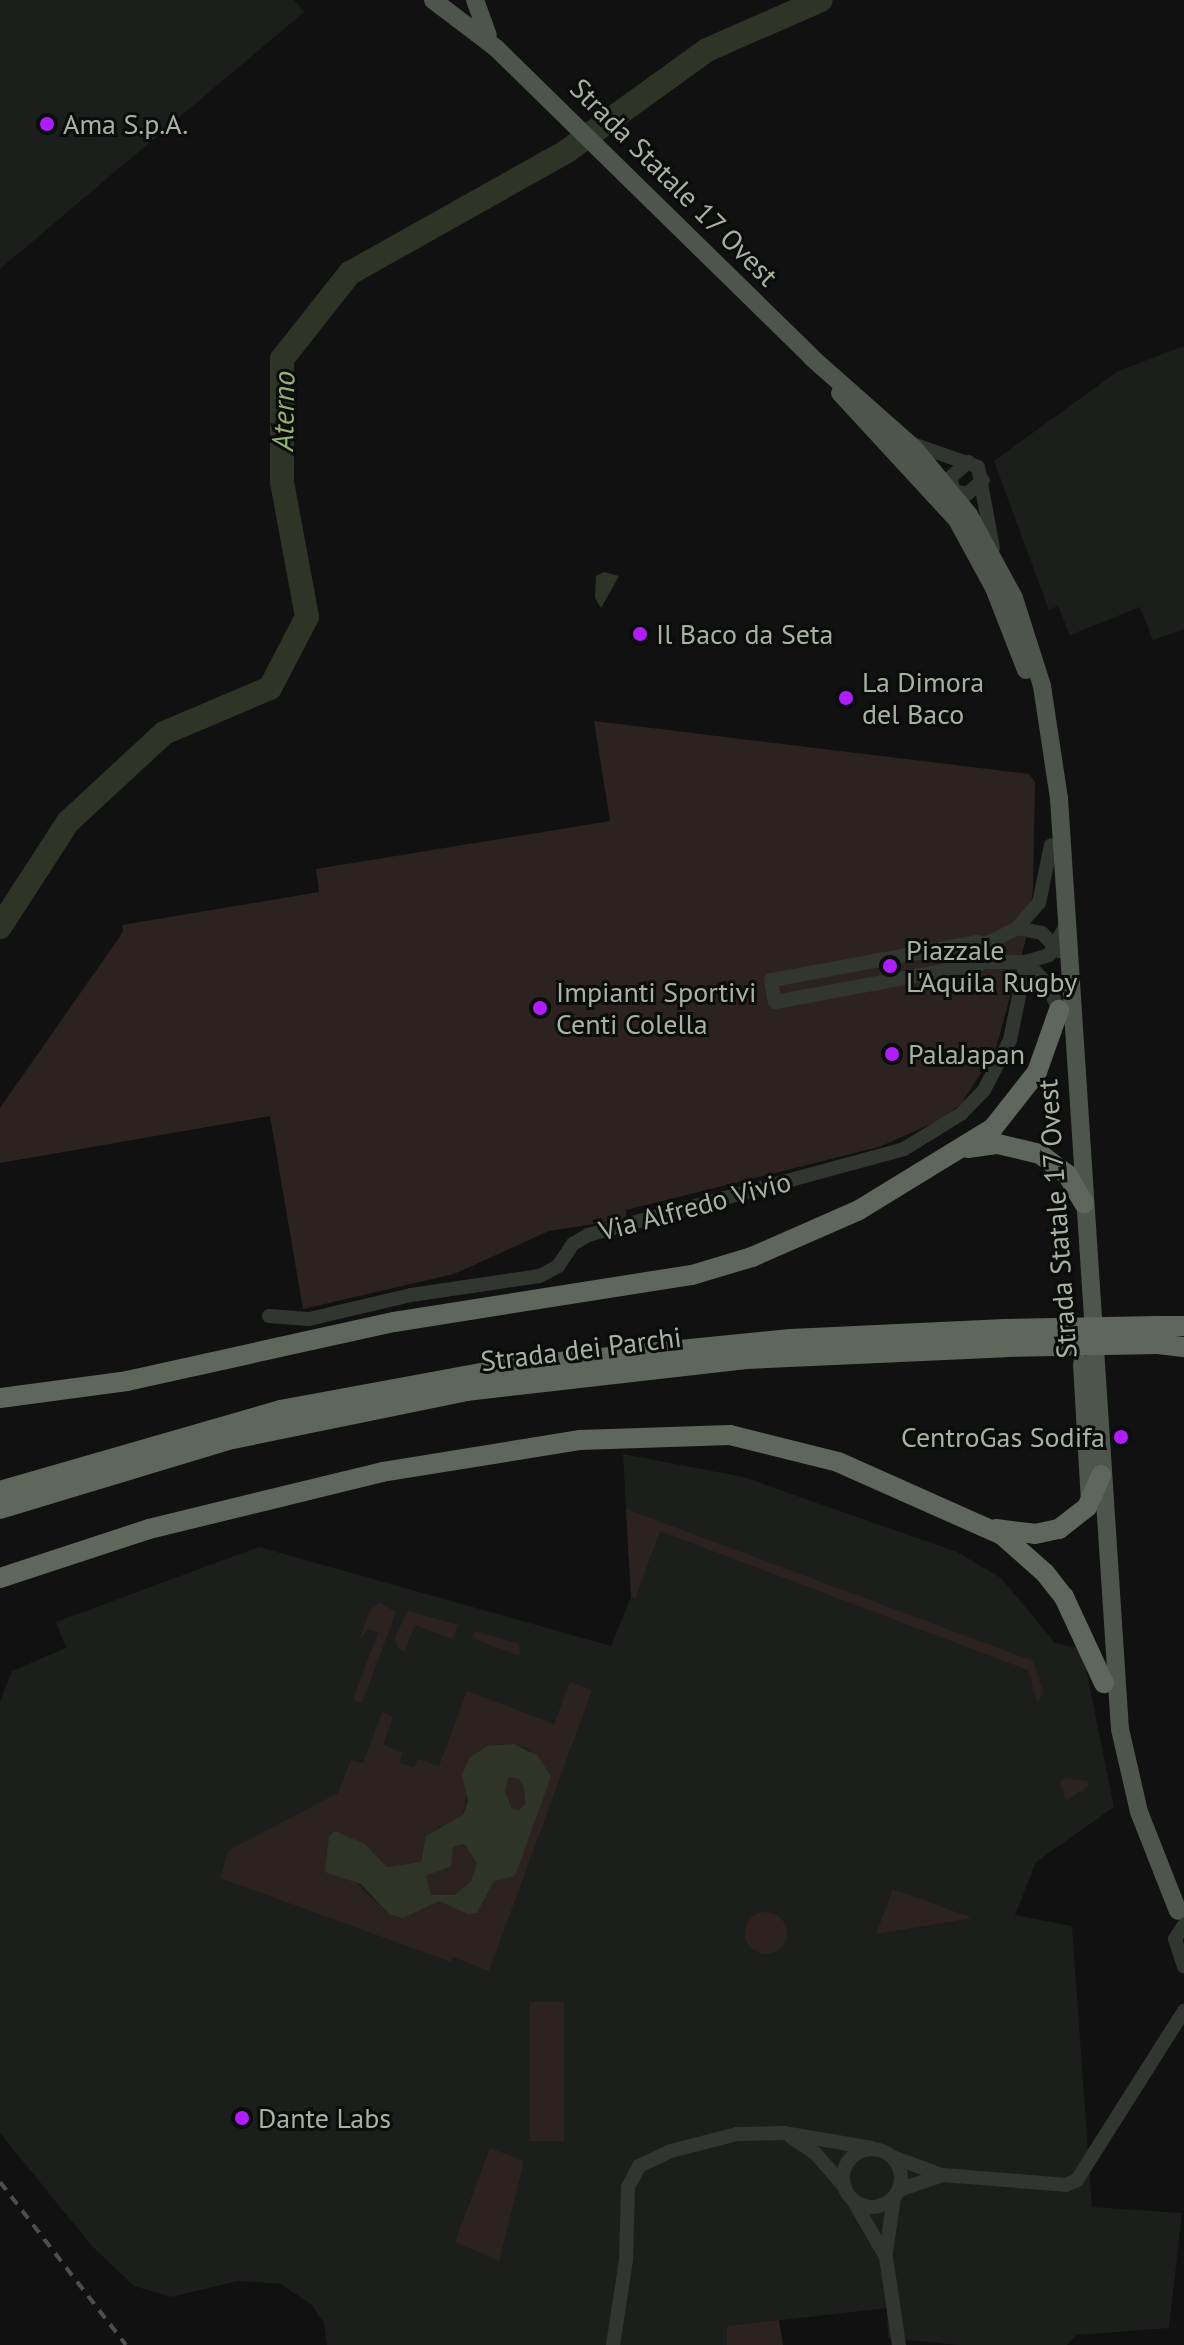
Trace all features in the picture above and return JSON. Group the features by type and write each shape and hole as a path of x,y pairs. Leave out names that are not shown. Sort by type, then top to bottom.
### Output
{"highway":[{"path":"0,1398 127,1381 394,1322 721,1268 838,1220 961,1151 1001,1122 1021,1098 1045,1055 1059,1010"},
{"path":"961,1151 991,1144 1024,1148 1070,1176 1084,1204"},
{"name":"Strada dei Parchi","path":"0,1491 280,1410 506,1368 748,1342 1157,1335 1184,1326"},
{"name":"Strada dei Parchi","path":"1157,1335 1184,1345"},
{"name":"Strada dei Parchi","path":"0,1509 228,1440 466,1391 701,1363 1006,1338"},
{"path":"0,1578 149,1529 318,1486 520,1448 645,1434 730,1435 786,1445 875,1476 985,1526 1023,1551 1058,1590 1087,1638 1104,1683"},
{"path":"985,1526 1046,1533 1065,1526 1090,1502 1101,1475"}],"main road":[{"name":"Strada Statale 17 Ovest","path":"433,0 496,48 544,93 811,357 909,464 969,540 1003,609 1032,689 1043,746 1104,1683 1128,1807 1182,1919"},
{"name":"Strada Statale 17 Ovest","path":"475,0 496,48"},
{"name":"Strada Statale 17 Ovest","path":"811,357 907,441 952,491 1005,578 1029,640 1049,718 1067,926 1120,1729 1139,1812 1182,1919"}],"street":[{"path":"907,441 978,467 983,480 985,522 1005,578"},
{"path":"968,462 953,473 952,491 969,540"},
{"path":"909,464 952,491 973,492 983,480"},
{"path":"1051,845 1041,900 1017,928 992,941 771,980 775,1002 987,963 1026,962 1044,958 1056,947 1067,926"},
{"path":"1017,928 1042,933 1056,947 1070,977"},
{"path":"987,963 999,951 992,941"},
{"path":"977,942 972,952 987,963"},
{"path":"1026,962 1047,984 1059,1010"},
{"name":"Via Alfredo Vivio","path":"269,1316 309,1319 411,1295 540,1276 558,1266 573,1244 588,1235 904,1149 961,1114 984,1090 1010,1040 1026,962"},
{"path":"1182,1919 1175,1939 1184,1967"},
{"path":"613,2345 632,2175 652,2158 708,2139 784,2133 872,2148 943,2175 1066,2185 1077,2180 1184,2011"},
{"path":"784,2133 816,2154 844,2186 886,2257 896,2298 899,2345"},
{"path":"844,2186 848,2160 872,2148"},
{"path":"886,2257 901,2173 893,2157"},
{"path":"853,2200 869,2207 943,2175"}],"shaded area":[{"path":"0,0 294,0 304,12 0,269"},
{"path":"1184,346 1184,629 1153,640 1140,607 1070,635 1058,606 1049,610 994,461 1118,371"},
{"path":"604,572 619,576 601,608 595,598 596,576"},
{"name":"Impianti Sportivi Centi Colella","path":"594,721 1029,774 1035,782 1033,889 1026,939 995,1051 961,1104 940,1120 879,1147 626,1210 626,1219 549,1231 454,1274 303,1309 270,1116 0,1163 0,1108 123,932 122,925 319,892 316,869 610,821"},
{"path":"623,1454 743,1477 957,1552 1001,1578 1055,1643 1082,1649 1114,1807 1036,1862 1015,1915 1072,1926 1092,2207 1182,2213 1169,2328 1076,2335 1067,2345 959,2345 888,2338 887,2308 728,2326 727,2345 327,2345 324,2323 312,2305 281,2284 238,2281 171,2297 134,2286 91,2245 0,2133 0,1701 12,1671 66,1648 56,1622 259,1547 611,1646 631,1597"},
{"path":"626,1509 1033,1661 1043,1692 1038,1703 1028,1670 660,1531 635,1599 631,1597"},
{"path":"380,1603 396,1612 362,1703 353,1699 378,1633 368,1629 359,1641 370,1610"},
{"path":"408,1611 458,1625 453,1639 415,1625 405,1651 398,1648 395,1637"},
{"path":"474,1631 519,1644 520,1656 472,1638"},
{"path":"570,1682 592,1690 489,1971 453,1957 451,1962 220,1878 229,1850 338,1793 351,1760 363,1763 382,1712 393,1717 383,1745 403,1753 400,1763 414,1768 418,1759 439,1766 467,1691 554,1724","holes":["499,1744 528,1748 551,1776 504,1877 494,1881 481,1906 439,1901 417,1911 389,1914 326,1855 330,1848 352,1839 365,1844 387,1867 421,1862 423,1848 439,1826 452,1825 463,1815 467,1794"]},
{"path":"513,1744 537,1755 551,1776 515,1876 494,1881 477,1913 468,1914 439,1901 403,1918 389,1914 361,1884 325,1872 329,1837 335,1831 365,1844 387,1867 421,1862 426,1836 463,1815 468,1801 462,1775 470,1757 488,1746","holes":["509,1777 519,1779 524,1788 525,1804 519,1810 512,1809 505,1791","464,1844 477,1863 471,1881 455,1895 431,1895 426,1876 451,1866 453,1847"]},
{"path":"509,1777 519,1779 524,1788 525,1804 518,1810 512,1809 505,1791"},
{"path":"1065,1778 1087,1781 1089,1786 1066,1800 1060,1782"},
{"path":"464,1844 477,1863 471,1881 455,1895 431,1895 426,1876 446,1868 453,1847"},
{"path":"893,1889 972,1918 876,1934"},
{"path":"766,1912 781,1918 787,1933 781,1948 766,1954 751,1948 745,1933 751,1918"},
{"path":"530,2002 564,2002 564,2141 530,2141"},
{"path":"490,2148 524,2161 499,2261 455,2242"},
{"path":"779,2320 783,2345 727,2345 727,2326"}],"waterway":[{"name":"Aterno","path":"0,927 68,822 164,733 270,688 307,617 282,482 282,359 350,273 567,151 707,50 821,0"}],"railway":[{"path":"0,2182 126,2345"}],"place":[{"name":"Ama S.p.A.","path":"47,124"},
{"name":"Il Baco da Seta","path":"640,634"},
{"name":"La Dimora del Baco","path":"846,698"},
{"name":"Piazzale L'Aquila Rugby","path":"890,966"},
{"name":"Impianti Sportivi Centi Colella","path":"540,1008"},
{"name":"PalaJapan","path":"892,1054"},
{"name":"CentroGas Sodifa","path":"1121,1437"},
{"name":"Dante Labs","path":"242,2118"}]}
